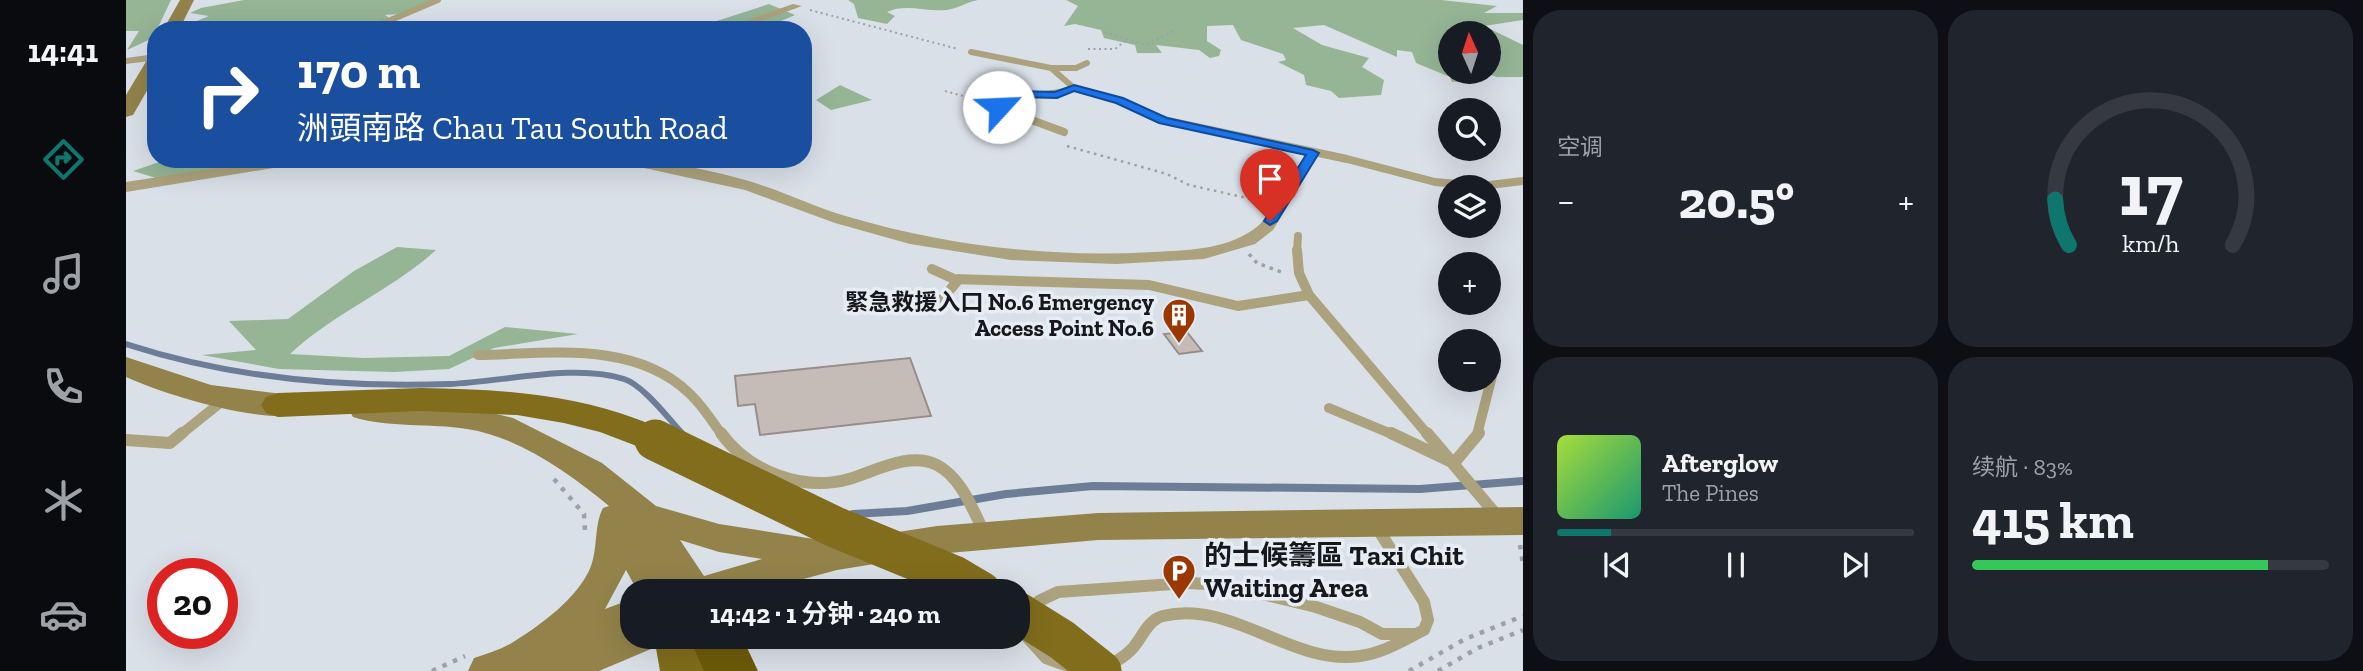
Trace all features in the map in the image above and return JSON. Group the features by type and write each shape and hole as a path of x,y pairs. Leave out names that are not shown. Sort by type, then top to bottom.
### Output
{"highway":[{"path":"721,649 731,671"}],"main road":[{"path":"176,21 187,0"},
{"path":"126,111 131,94 147,71"},
{"path":"126,366 168,383 225,398 278,405 434,414 467,418 518,432 561,472 580,481 602,500 650,579"},
{"path":"278,405 420,401 489,402 556,408 635,431 835,527 959,579"},
{"path":"745,579 856,552 985,534 1073,526 1375,523 1515,527"},
{"path":"615,525 819,553 856,552"},
{"path":"615,525 679,579"},
{"path":"508,663 573,619 593,596 612,562 616,539 615,525"},
{"path":"812,579 930,542"},
{"path":"1030,620 1062,640 1101,671"},
{"path":"508,663 620,621"},
{"path":"508,663 620,641"},
{"path":"678,649 683,671"}],"street":[{"path":"752,21 797,6"},
{"path":"652,168 749,186 867,228 970,250 1048,257 1150,258 1204,254 1241,244 1267,227 1313,153"},
{"path":"126,187 247,168"}],"lane":[{"path":"389,21 439,0"},
{"path":"971,52 1051,68 1076,68 1087,64"},
{"path":"126,61 147,59"},
{"path":"1051,68 1074,88 1120,100 1163,120 1347,159 1435,182 1482,186 1523,181"},
{"path":"1064,132 999,107 999,102 1018,94 1057,95 1074,88"},
{"path":"1298,236 1295,260 1298,276 1309,295 1454,463 1515,527"},
{"path":"932,269 959,279 1149,285 1238,306 1309,295"},
{"path":"934,309 959,279"},
{"path":"478,355 575,356 640,362 673,379 685,389 727,444 741,457 788,478 813,482 836,481 902,461 926,461 952,476 985,534"},
{"path":"1454,463 1480,432 1489,392"},
{"path":"126,440 170,443 225,398"},
{"path":"1329,408 1353,414 1404,442 1454,463"},
{"path":"1375,523 1429,615 1429,623 1424,630 1415,634 1363,656 1348,657 1314,652 1206,616 1183,613 1161,617 1147,626 1131,650 1110,665 1078,669 1058,665 1039,654 1028,638 1024,622 1029,610 1039,601 1058,592 1188,583 1225,586 1270,595 1360,622 1382,634 1415,634"}],"path":[{"path":"797,6 971,52"},
{"path":"1105,32 1145,45 1176,30"},
{"path":"945,91 999,107"},
{"path":"1064,146 1167,174 1189,185 1280,205"},
{"path":"1241,244 1257,263 1283,272 1286,285 1309,295"},
{"path":"561,472 584,514 615,525"},
{"path":"1515,527 1523,564"},
{"path":"1409,671 1465,639 1523,616"},
{"path":"1438,671 1478,648 1523,631"},
{"path":"432,671 508,663"}],"green space":[{"path":"126,0 171,0 161,21 147,21 147,41 127,50 139,31 126,31"},
{"path":"244,0 432,0 399,14 385,15 394,21 196,21 209,16 190,13 201,8"},
{"path":"848,0 978,0 947,10 894,9 887,12 895,16 887,24 858,18 854,4"},
{"path":"1066,0 1441,0 1497,6 1484,13 1523,13 1523,20 1502,23 1502,21 1438,21 1438,72 1416,63 1412,52 1397,50 1397,57 1324,25 1293,28 1322,45 1369,58 1362,67 1384,80 1381,95 1339,98 1331,91 1306,85 1304,75 1278,62 1286,60 1283,54 1241,40 1233,25 1207,26 1207,41 1221,50 1219,56 1210,58 1199,50 1156,45 1162,53 1137,53 1135,45 1104,38 1101,30 1075,24 1064,26 1078,6"},
{"path":"769,4 795,15 781,21 717,21"},
{"path":"1502,35 1523,45 1523,77 1502,77"},
{"path":"840,85 872,100 831,110 816,100"},
{"path":"147,166 228,168 156,178 133,171"},
{"path":"397,247 436,250 401,277 325,326 290,354 363,358 449,356 505,327 578,334 494,348 449,369 394,372 279,369 202,355 256,350 229,321 288,319 354,271"}],"building":[{"name":"緊急救援入口 No.6 Emergency Access Point No.6","path":"1187,332 1202,351 1179,354 1164,334"},
{"path":"910,358 931,416 760,435 755,404 738,406 735,376"}],"waterway":[{"path":"126,344 166,356 246,373 327,382 450,384 562,373 605,375 624,379 639,388 682,433"},
{"path":"853,514 907,511 1006,494 1093,486 1420,489 1523,481"}],"place":[{"name":"緊急救援入口 No.6 Emergency Access Point No.6","path":"1179,345"},
{"name":"的士候籌區 Taxi Chit Waiting Area","path":"1179,601"}],"route":[{"path":"999,107 999,102 1018,94 1057,95 1074,88 1120,100 1163,120 1313,153 1270,221"}]}
